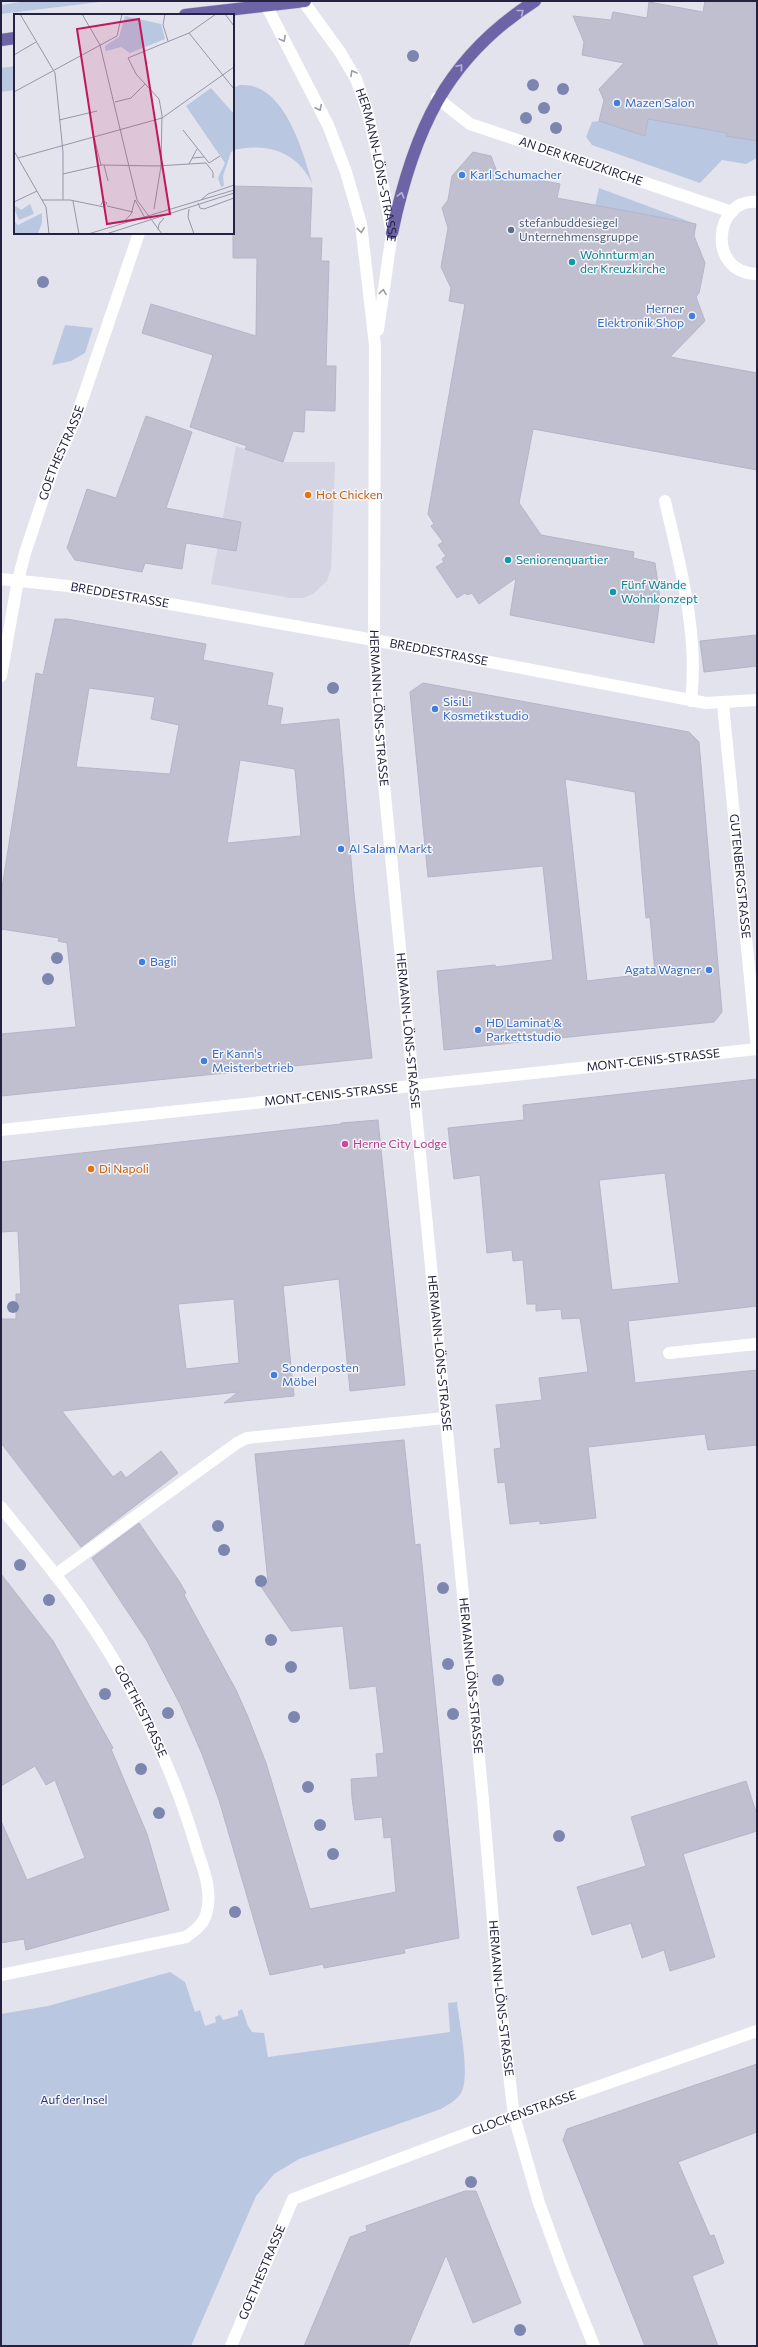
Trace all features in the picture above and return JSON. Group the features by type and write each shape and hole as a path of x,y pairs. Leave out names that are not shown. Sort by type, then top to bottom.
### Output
{"main road":[{"path":"192,14 264,3 304,1"},
{"path":"392,233 412,155 437,98 457,70 478,48 535,1"},
{"path":"1,40 14,38"}],"street":[{"name":"HERMANN-LÖNS-STRASSE","path":"304,1 340,52 356,79 362,94 375,143 392,233 375,345"},
{"name":"HERMANN-LÖNS-STRASSE","path":"264,3 328,125 346,172 361,224 375,345 374,640 380,743 412,1086 483,1800 498,1982 514,2116 542,2210 564,2274 594,2346"},
{"name":"AN DER KREUZKIRCHE","path":"437,98 470,124 732,212"},
{"path":"757,202 742,205 732,212 724,223 721,235 722,249 728,261 738,270 757,274"},
{"name":"GOETHESTRASSE","path":"1,676 18,580 53,468 75,421 140,234"},
{"path":"665,501 684,584 694,675 691,700"},
{"name":"BREDDESTRASSE","path":"1,579 68,586 374,640 691,700 723,704 757,700"},
{"name":"GUTENBERGSTRASSE","path":"723,704 757,1049"},
{"name":"MONT-CENIS-STRASSE","path":"1,1130 757,1049"},
{"path":"669,1353 757,1344"},
{"path":"55,1575 237,1443 247,1438 446,1418"},
{"name":"GOETHESTRASSE","path":"1,1508 78,1605 142,1714 170,1769 189,1820 206,1880 208,1901 206,1916 200,1927 186,1937 1,1974"},
{"name":"GLOCKENSTRASSE","path":"293,2199 514,2116 757,2031"},
{"name":"GOETHESTRASSE","path":"231,2346 293,2199"}],"shaded area":[{"path":"236,446 283,462 335,462 331,569 327,581 313,594 303,598 290,598 211,584"}],"green space":[{"path":"27,1 108,1 1,14 1,5"},
{"path":"14,66 14,90 1,92 1,68"},
{"path":"240,85 256,87 269,95 280,107 290,122 304,155 313,185 299,164 280,152 258,147 234,150 234,88"},
{"path":"648,119 727,133 726,136 757,141 757,158 746,164 722,160 700,183 592,145 586,137 592,122 599,121 645,136"},
{"path":"599,188 696,224 595,206"},
{"path":"65,325 93,328 85,353 71,361 52,365"},
{"name":"Auf der Insel","path":"170,1972 185,1982 195,2012 200,2010 205,2026 216,2022 215,2017 220,2015 223,2020 238,2016 238,2011 242,2009 248,2026 252,2032 264,2033 268,2057 450,2032 448,2003 457,2002 465,2072 462,2091 456,2099 441,2109 299,2159 274,2174 256,2196 191,2346 1,2346 1,2014 48,2006"}],"building":[{"path":"705,1 757,1 757,141 726,136 727,133 648,119 645,136 599,121 604,100 599,89 624,63 582,55 584,42 573,16 611,20 613,12 647,18 649,2 703,12"},
{"path":"473,152 491,156 497,172 560,184 557,198 696,224 694,236 705,263 699,293 696,297 705,321 670,357 757,373 757,470 533,429 519,503 541,535 634,552 633,558 655,563 660,599 654,643 510,615 516,578 479,604 472,593 467,595 465,593 457,598 436,567 444,562 442,559 446,556 438,545 443,542 431,526 434,524 428,514 465,304 449,301 451,288 441,267 448,228 442,208 448,200 452,176"},
{"path":"234,186 312,188 310,238 322,238 321,261 329,261 326,366 336,366 335,411 305,410 304,432 293,431 283,462 245,449 247,446 190,427 213,355 142,333 151,304 256,336 257,258 233,258"},
{"path":"146,416 192,432 166,508 241,522 236,551 186,543 182,569 145,563 142,572 75,560 67,548 87,489 116,498"},
{"path":"55,619 67,619 206,644 203,660 273,673 267,705 283,708 280,725 339,719 354,894 372,1058 1,1096 1,1034 76,1027 67,943 58,941 59,938 1,929 1,894 36,673 43,675","holes":["89,688 155,697 151,719 179,725 170,774 76,767","240,760 295,769 301,836 227,843"]},
{"path":"757,635 757,666 704,672 700,641"},
{"path":"423,683 689,732 699,742 722,1012 714,1022 444,1050 437,971 495,965 496,967 553,960 543,866 428,877 410,692","holes":["565,779 635,792 646,918 650,917 655,973 587,981"]},
{"path":"757,1079 757,1306 628,1321 635,1383 757,1370 757,1445 708,1450 705,1434 588,1447 596,1518 540,1524 540,1521 510,1524 505,1482 498,1483 494,1449 501,1448 496,1405 542,1400 539,1378 588,1372 580,1318 562,1319 561,1309 536,1311 536,1304 527,1304 523,1260 513,1261 512,1250 487,1253 480,1175 454,1179 448,1128 524,1120 523,1105","holes":["665,1173 679,1283 612,1290 599,1180"]},
{"path":"378,1120 405,1385 350,1391 339,1279 283,1286 294,1396 224,1403 238,1392 62,1411 113,1477 121,1471 126,1478 161,1451 178,1473 81,1547 1,1443 1,1319 16,1319 16,1294 21,1294 18,1231 1,1232 1,1162","holes":["234,1299 239,1363 186,1369 178,1304"]},
{"path":"404,1440 415,1545 420,1544 459,1938 404,1949 405,1953 324,1968 323,1964 270,1975 219,1800 202,1754 181,1706 147,1641 92,1558 139,1523 179,1581 186,1593 184,1595 236,1690 248,1717 266,1763 310,1909 396,1892 391,1837 384,1838 382,1817 355,1820 352,1798 351,1779 378,1777 376,1754 384,1753 376,1686 350,1689 343,1626 291,1631 260,1585 268,1582 255,1454"},
{"path":"1,1574 53,1641 113,1748 111,1749 147,1834 169,1910 26,1950 24,1939 1,1943 1,1821 27,1880 85,1858 55,1780 46,1785 35,1766 1,1786"},
{"path":"746,1781 757,1815 757,1831 683,1854 715,1957 670,1971 664,1950 642,1958 631,1923 592,1935 577,1887 646,1866 631,1817"},
{"path":"757,2064 757,2132 678,2162 710,2236 714,2235 724,2263 692,2276 718,2346 645,2346 563,2140 567,2129"},
{"path":"465,2191 476,2191 521,2303 473,2323 446,2255 408,2346 304,2346 350,2237 367,2231 366,2226"}],"place":[{"name":"Mazen Salon","path":"617,103"},
{"name":"Karl Schumacher","path":"462,175"},
{"name":"stefanbuddesiegel Unternehmensgruppe","path":"511,230"},
{"name":"Wohnturm an der Kreuzkirche","path":"572,262"},
{"name":"Herner Elektronik Shop","path":"692,316"},
{"name":"Hot Chicken","path":"308,495"},
{"name":"Seniorenquartier","path":"508,560"},
{"name":"Fünf Wände Wohnkonzept","path":"613,592"},
{"name":"SisiLi Kosmetikstudio","path":"435,709"},
{"name":"Al Salam Markt","path":"341,849"},
{"name":"Bagli","path":"142,962"},
{"name":"Agata Wagner","path":"709,970"},
{"name":"HD Laminat & Parkettstudio","path":"478,1030"},
{"name":"Er Kann's Meisterbetrieb","path":"204,1061"},
{"name":"Herne City Lodge","path":"345,1144"},
{"name":"Di Napoli","path":"91,1169"},
{"name":"Sonderposten Möbel","path":"274,1375"}]}
